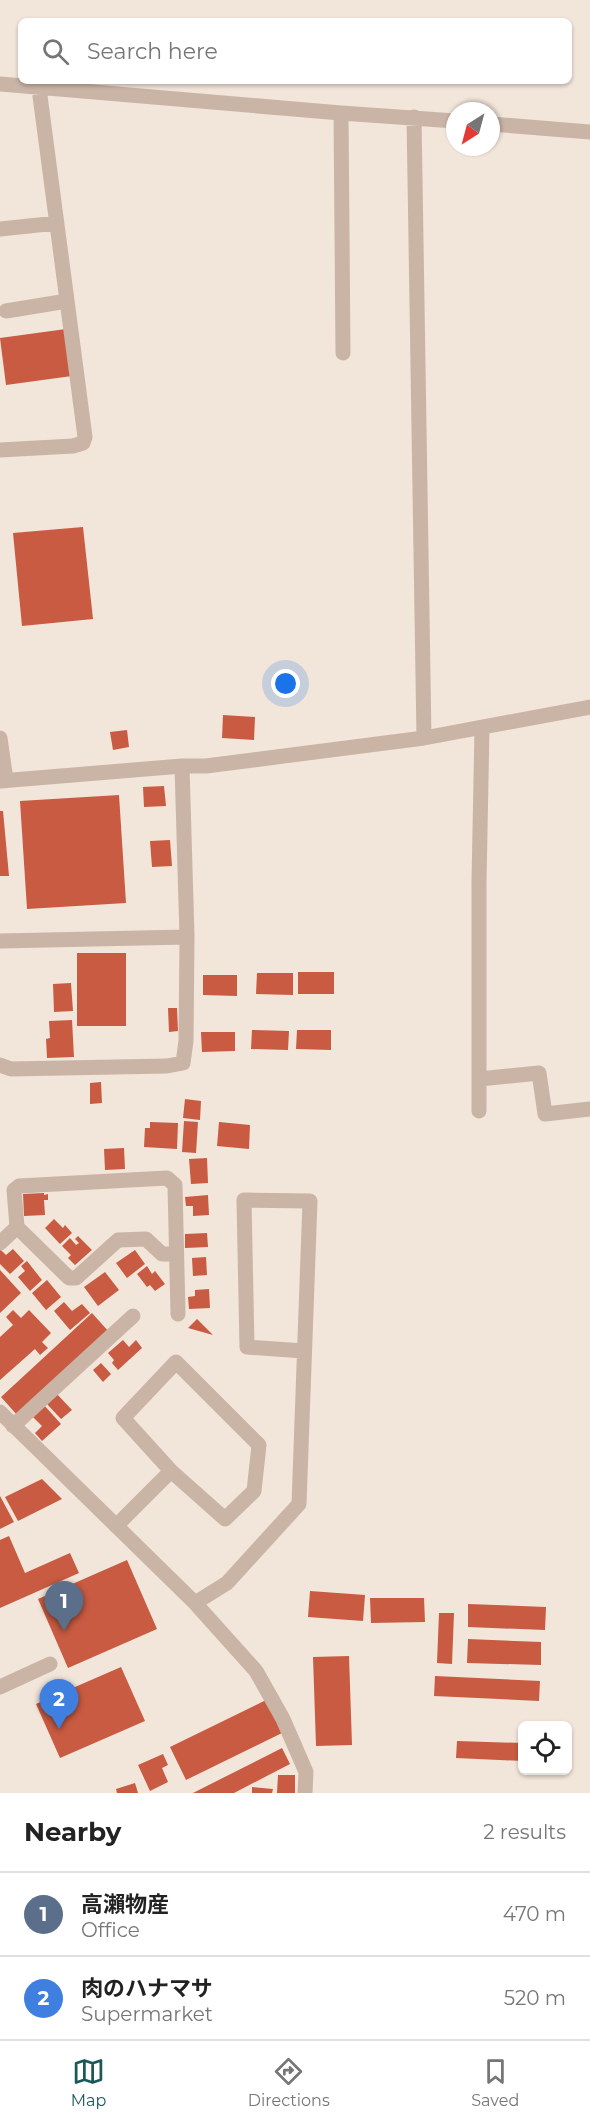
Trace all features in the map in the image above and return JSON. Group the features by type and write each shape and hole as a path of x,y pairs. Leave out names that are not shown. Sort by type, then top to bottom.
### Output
{"street":[{"path":"0,84 341,113 446,119"},
{"path":"0,450 73,446 84,442 40,96 47,88"},
{"path":"341,113 342,353"},
{"path":"414,117 424,738"},
{"path":"500,125 590,132"},
{"path":"0,229 57,223"},
{"path":"6,311 67,301"},
{"path":"0,738 3,780 207,766 424,738 590,707"},
{"path":"479,1111 482,728"},
{"path":"0,1065 11,1069 179,1065 183,1063 186,1041 187,937 182,766"},
{"path":"0,941 187,937"},
{"path":"479,1078 539,1073 545,1114 590,1109"},
{"path":"176,1254 162,1254 146,1239 118,1240 76,1278 69,1278 17,1227 14,1190 19,1186 167,1178 175,1185 178,1314"},
{"path":"195,1603 227,1583 299,1504 310,1201 244,1200 247,1347 304,1351"},
{"path":"0,1243 17,1227"},
{"path":"13,1426 133,1316"},
{"path":"176,1362 259,1445 254,1491 225,1519 171,1471 123,1418 176,1362"},
{"path":"0,1412 195,1603 256,1671 283,1719 306,1772 305,1793"},
{"path":"116,1526 171,1471"},
{"path":"0,1687 50,1664"}],"building":[{"path":"66,329 72,376 6,385 0,338"},
{"path":"83,527 93,619 22,626 13,533"},
{"path":"223,715 255,717 254,740 222,738"},
{"path":"127,730 129,747 113,750 110,732"},
{"path":"164,786 166,806 144,807 143,787"},
{"path":"119,795 126,903 27,909 20,801"},
{"path":"0,811 3,811 9,876 0,876"},
{"path":"170,840 172,866 152,867 150,841"},
{"path":"77,953 126,953 126,1026 77,1026"},
{"path":"298,972 334,972 334,994 298,994"},
{"path":"257,973 293,973 293,995 256,994"},
{"path":"203,975 237,975 237,996 203,995"},
{"path":"71,983 73,1011 54,1012 53,984"},
{"path":"168,1008 177,1008 178,1031 169,1032"},
{"path":"72,1020 74,1057 47,1058 46,1039 50,1038 49,1021"},
{"path":"252,1030 289,1031 288,1050 251,1049"},
{"path":"297,1030 331,1030 331,1050 296,1049"},
{"path":"201,1032 235,1032 235,1051 202,1052"},
{"path":"101,1082 102,1103 90,1104 90,1083"},
{"path":"185,1099 201,1101 200,1120 183,1118"},
{"path":"184,1121 198,1122 196,1153 182,1152"},
{"path":"150,1122 178,1123 177,1149 144,1147 145,1128 150,1128"},
{"path":"219,1122 250,1125 249,1149 217,1146"},
{"path":"124,1148 125,1169 105,1170 104,1149"},
{"path":"207,1158 208,1183 191,1184 189,1159"},
{"path":"44,1193 44,1195 48,1194 48,1200 44,1200 45,1215 24,1216 23,1194"},
{"path":"208,1195 209,1215 193,1216 193,1206 186,1206 185,1197"},
{"path":"54,1219 63,1228 65,1225 72,1233 60,1244 45,1228"},
{"path":"207,1233 208,1247 185,1248 185,1234"},
{"path":"78,1236 92,1250 75,1265 68,1258 71,1255 62,1246 70,1238 76,1245 79,1243 75,1239"},
{"path":"0,1249 6,1255 13,1249 24,1261 10,1274 0,1264"},
{"path":"135,1250 145,1264 127,1278 116,1263"},
{"path":"206,1257 207,1275 193,1276 192,1258"},
{"path":"27,1261 42,1280 30,1291 18,1277 25,1271 21,1266"},
{"path":"147,1266 152,1274 155,1271 165,1284 155,1291 150,1285 147,1287 137,1274"},
{"path":"0,1270 21,1293 0,1313"},
{"path":"105,1272 119,1290 98,1306 84,1287"},
{"path":"47,1280 61,1297 46,1310 32,1293"},
{"path":"209,1289 210,1308 189,1309 188,1297 195,1296 195,1290"},
{"path":"64,1302 72,1311 82,1304 90,1313 70,1330 54,1311"},
{"path":"13,1310 21,1318 29,1310 51,1333 42,1342 48,1348 40,1355 35,1349 0,1380 0,1337 13,1325 6,1317"},
{"path":"92,1313 109,1332 18,1416 1,1397"},
{"path":"197,1319 213,1335 188,1328"},
{"path":"123,1340 129,1347 136,1340 142,1348 118,1370 108,1353"},
{"path":"101,1363 111,1374 103,1382 93,1370"},
{"path":"56,1393 72,1410 61,1419 46,1403"},
{"path":"43,1404 61,1424 42,1441 35,1433 42,1426 31,1415"},
{"path":"42,1479 62,1499 18,1521 5,1497"},
{"path":"0,1496 14,1522 0,1529"},
{"path":"9,1536 25,1573 70,1553 79,1573 0,1608 0,1540"},
{"path":"127,1560 157,1629 68,1668 38,1599"},
{"path":"310,1591 365,1595 363,1621 308,1617"},
{"path":"370,1598 424,1598 425,1622 371,1623"},
{"path":"468,1604 546,1607 545,1630 468,1627"},
{"path":"439,1613 454,1613 452,1664 437,1663"},
{"path":"468,1639 541,1642 541,1665 467,1663"},
{"path":"349,1656 352,1745 316,1746 313,1657"},
{"path":"121,1667 145,1721 60,1758 36,1704"},
{"path":"435,1676 540,1681 539,1701 434,1696"},
{"path":"266,1700 282,1733 186,1780 170,1747"},
{"path":"457,1741 518,1743 518,1761 456,1758"},
{"path":"282,1748 290,1764 234,1793 193,1793"},
{"path":"163,1754 168,1765 162,1768 168,1782 150,1791 138,1765"},
{"path":"278,1775 295,1775 295,1793 277,1793"},
{"path":"135,1783 138,1793 117,1793 116,1789"},
{"path":"252,1787 273,1789 272,1793 252,1793"}],"place":[{"name":"高瀨物産","path":"64,1631"},
{"name":"肉のハナマサ","path":"59,1729"}]}
